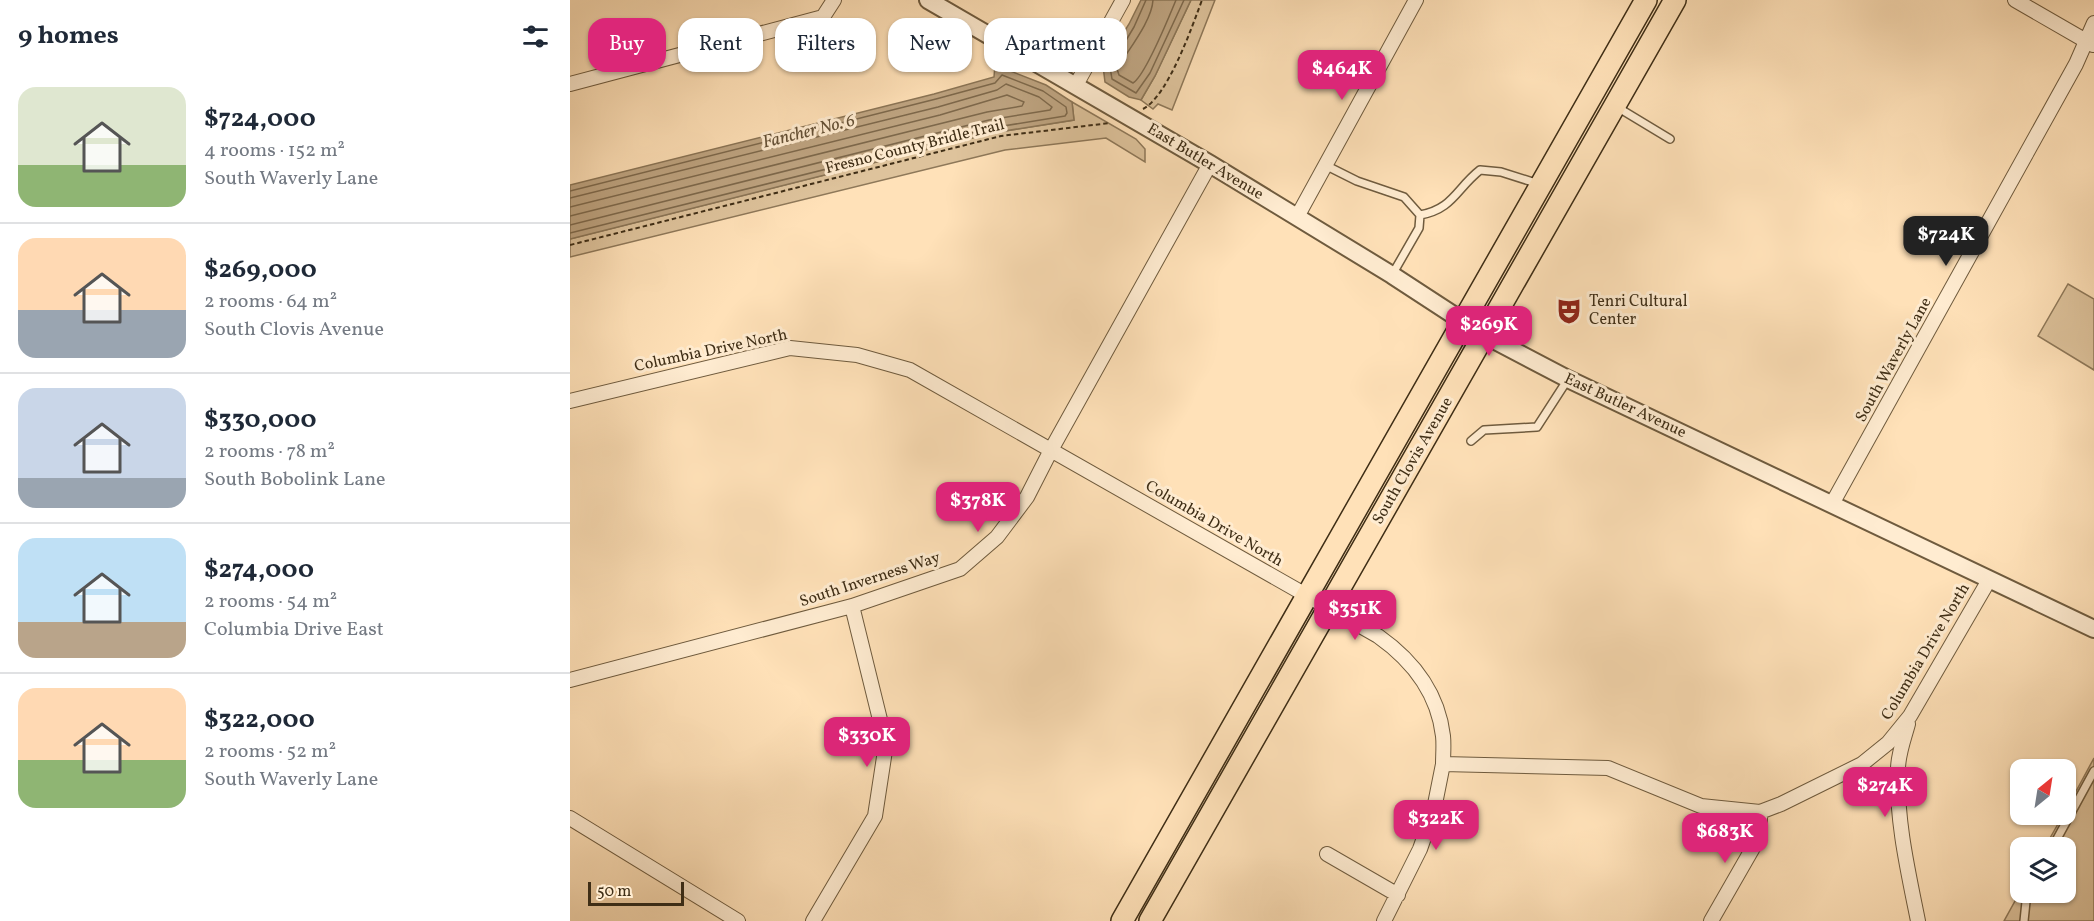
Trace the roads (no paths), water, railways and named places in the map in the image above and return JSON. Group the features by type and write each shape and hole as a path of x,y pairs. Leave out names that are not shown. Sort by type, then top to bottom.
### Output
{"main road":[{"name":"South Clovis Avenue","path":"1122,921 1646,0"},
{"name":"South Clovis Avenue","path":"1150,921 1675,0"}],"street":[{"path":"570,84 823,17 834,0"},
{"name":"East Butler Avenue","path":"928,0 1210,164 1392,275 1484,335 1568,379 2094,629"},
{"path":"1076,85 1123,0"},
{"path":"1297,217 1416,0"},
{"path":"2014,0 2090,43"},
{"name":"South Waverly Lane","path":"1832,504 2076,64 2090,43 2094,23"},
{"name":"South Inverness Way","path":"570,680 852,606 960,569 997,537 1027,497 1210,164"},
{"name":"Columbia Drive North","path":"570,400 790,348 857,355 910,370 1378,636 1398,650 1413,666 1427,687 1437,710 1443,736 1443,764 1608,768 1701,806 1760,812 1862,764 1888,743 1910,716 1989,580"},
{"path":"813,921 875,816 886,744 852,606"},
{"path":"1910,716 1900,749 1898,779 1903,842 1918,921"},
{"path":"1389,919 1429,826 1443,764"},
{"path":"1711,921 1758,839 1760,812"},
{"path":"570,818 738,921"},
{"path":"1327,854 1398,895"}],"lane":[{"path":"1615,106 1670,139"},
{"path":"1325,165 1357,181 1404,197 1420,214 1419,228 1392,275"},
{"path":"1420,214 1435,212 1454,198 1467,180 1480,170 1501,172 1540,185"},
{"path":"1471,441 1484,430 1537,427 1568,379"},
{"path":"2058,837 2094,771"},
{"path":"2024,921 2026,903"}],"water":[{"path":"1141,0 1191,0 1141,100 1129,97 1105,82 1104,72 1127,72 1127,27"},
{"name":"Fancher No. 6","path":"994,72 1013,72 1046,85 1072,102 1074,120 992,133 570,239 570,185 994,77"}],"place":[{"name":"Tenri Cultural Center","path":"1569,311"}]}
